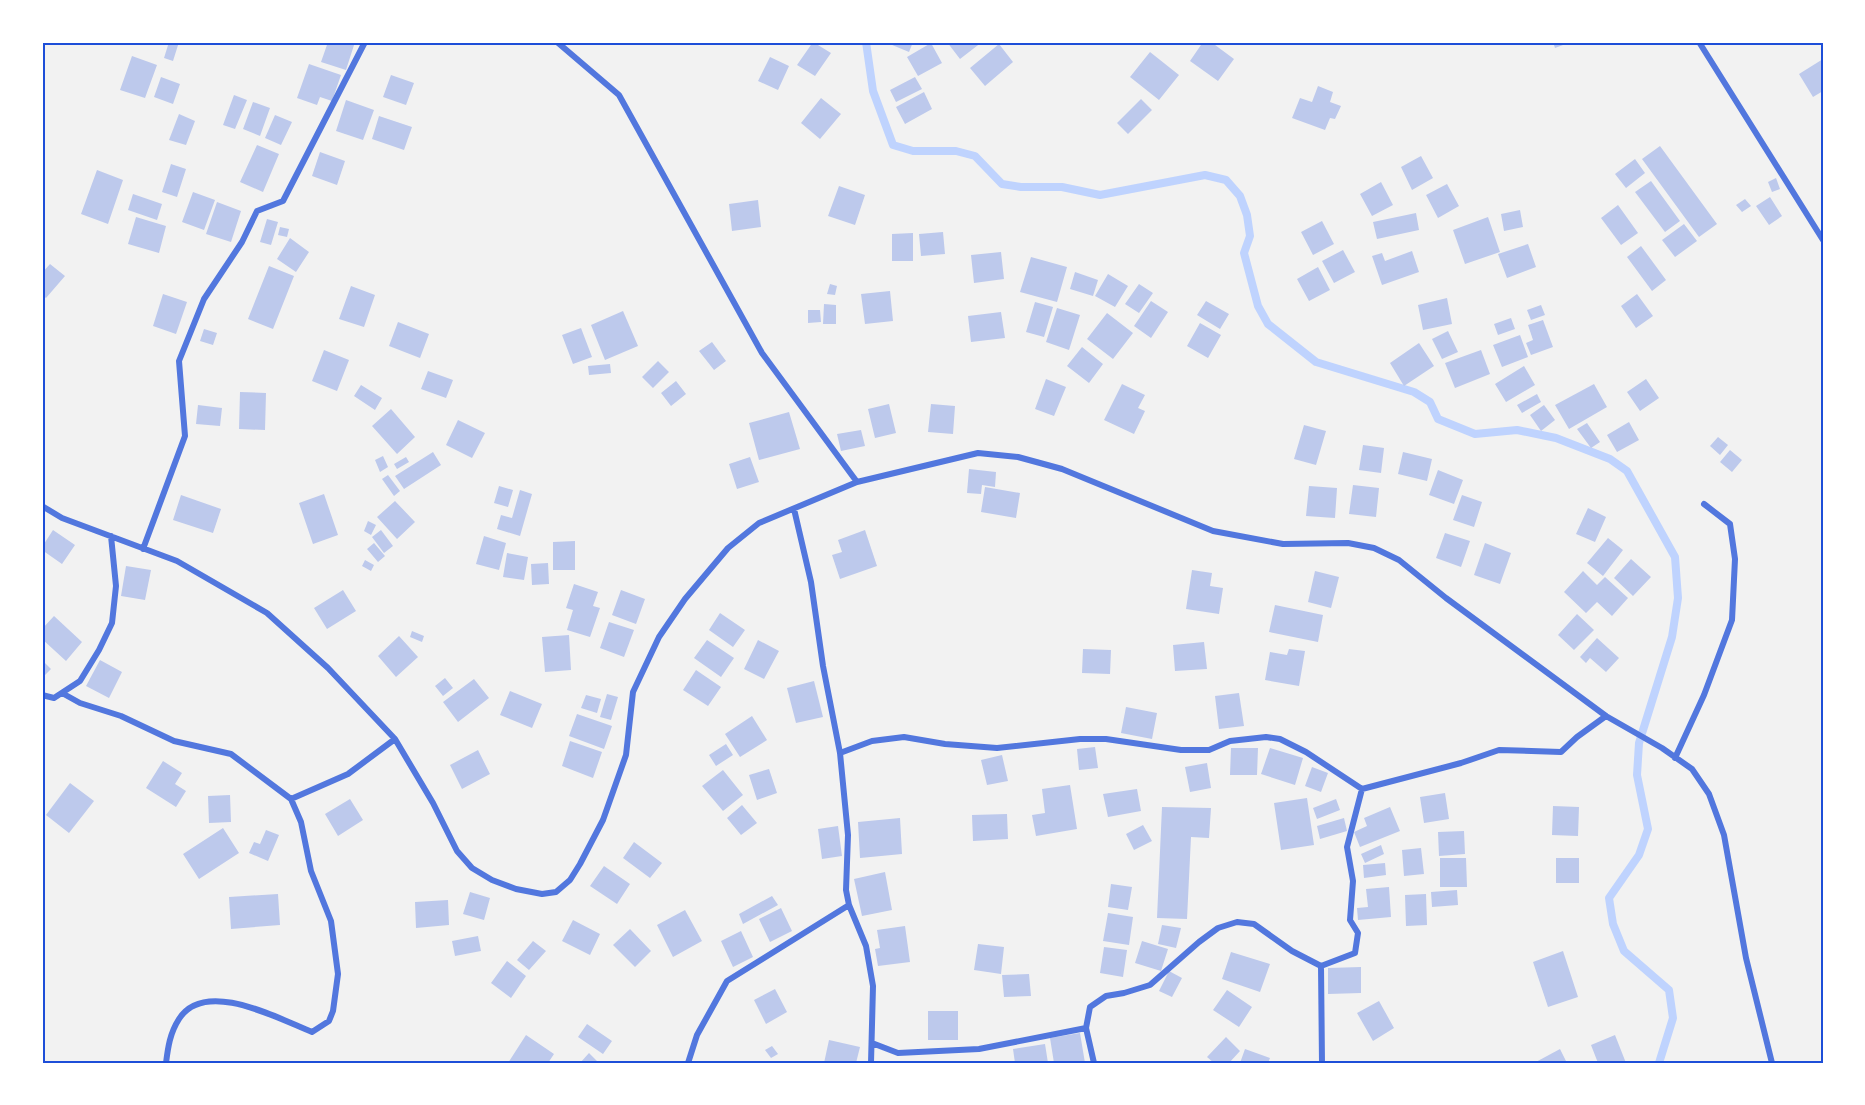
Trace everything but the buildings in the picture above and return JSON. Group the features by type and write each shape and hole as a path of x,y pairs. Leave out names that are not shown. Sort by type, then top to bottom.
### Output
{"street":[{"path":"143,549 185,436 179,361 204,299 242,242 257,211 283,201 365,42"},
{"path":"557,42 620,95 762,353 857,482"},
{"path":"1699,42 1823,240"},
{"path":"42,506 62,518 177,561 267,613 328,668 395,739 433,803 457,851 472,868 516,890 542,894 556,892 570,880 603,820 626,755 633,692 659,637 685,599 728,548 759,523 857,482 978,453 1018,457 1062,469 1214,531 1283,544 1348,543 1374,548 1399,560 1446,598 1606,716 1662,748 1692,769 1709,794 1724,835 1746,958 1772,1063"},
{"path":"1675,758 1704,695 1732,620 1735,559 1730,524 1704,504"},
{"path":"794,509 811,582 823,666 840,753 848,835 846,890 849,904 866,946 873,986 871,1063"},
{"path":"42,695 54,698 80,681 112,623 116,586 111,537"},
{"path":"62,693 80,703 121,716 174,741 231,754 291,799 301,822 311,871 330,921 338,974 333,1011 329,1021 312,1032 237,1002 214,1001 190,1007 180,1017 170,1038 166,1063"},
{"path":"840,753 872,741 904,737 945,744 997,748 1080,739 1106,740 1181,750 1209,750 1230,741 1266,737 1280,739 1306,752 1362,789 1461,763 1499,750 1561,752 1606,716"},
{"path":"291,799 348,774 395,739"},
{"path":"1094,1063 1086,1028 1090,1007 1106,996 1150,985 1218,928 1237,922 1254,924 1292,951 1321,966 1354,953 1358,933 1350,920 1353,881 1347,848 1362,789"},
{"path":"688,1063 697,1035 727,981 849,904"},
{"path":"1321,966 1322,1063"},
{"path":"872,1043 898,1053 979,1049 1086,1028"}],"waterway":[{"path":"866,42 873,91 893,145 913,151 956,151 975,156 1002,184 1021,187 1062,187 1100,195 1205,175 1226,180 1240,196 1247,215 1250,236 1244,253 1258,306 1268,324 1316,362 1414,392 1430,402 1438,419 1475,434 1517,430 1556,438 1610,459 1627,471 1675,557 1678,598 1672,637 1639,743 1637,775 1648,829 1639,855 1609,898 1613,924 1624,951 1669,990 1673,1018 1659,1063"}]}
